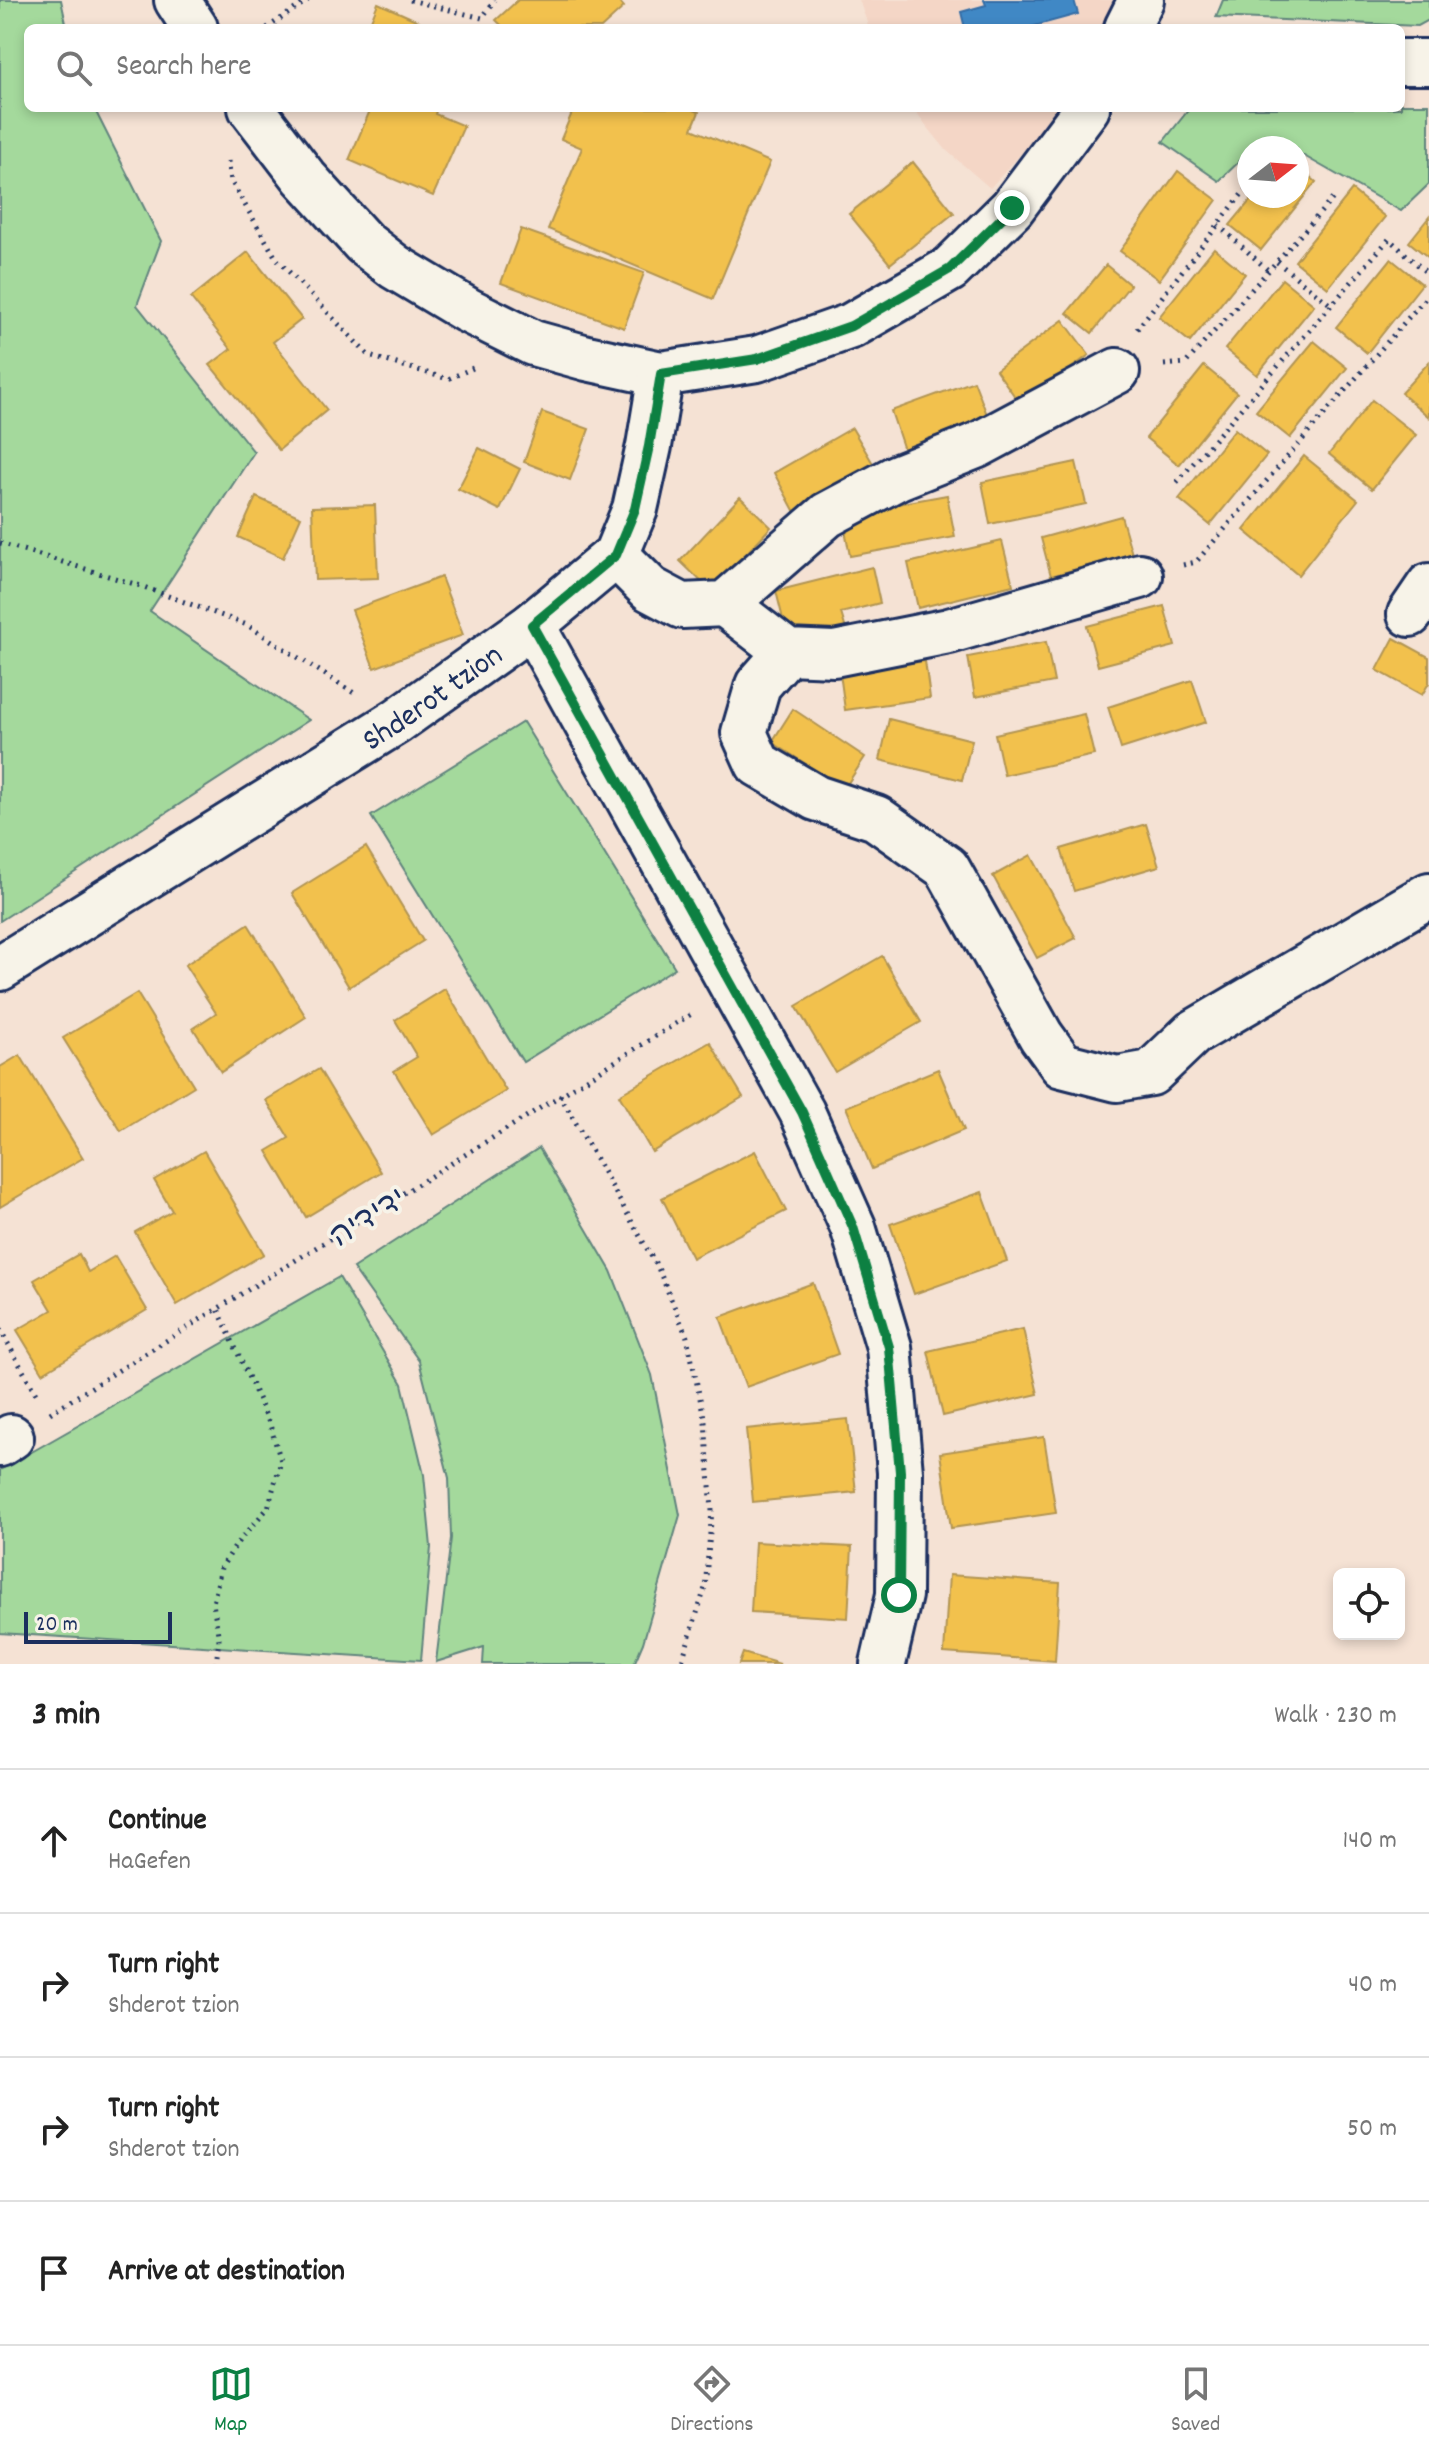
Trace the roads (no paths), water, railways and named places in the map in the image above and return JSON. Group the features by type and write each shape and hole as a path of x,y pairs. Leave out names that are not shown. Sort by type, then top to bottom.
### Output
{"street":[{"path":"177,0 192,24"},
{"path":"1129,24 1141,0"},
{"path":"1405,62 1429,62"},
{"path":"254,112 304,177 364,243 395,267 467,310 533,343 661,374 757,359 851,326 950,269 1012,208 1084,112"},
{"path":"616,555 650,589 682,606 725,604 827,515 898,477 978,445 1117,371"},
{"name":"Shderot tzion","path":"0,968 397,721 532,625 616,555 635,509 661,374"},
{"path":"725,604 787,652 834,654 949,631 1140,576"},
{"path":"532,625 802,1112 853,1227 889,1347 900,1472 899,1595 883,1664"},
{"path":"787,652 758,685 744,733 758,764 816,798 876,818 947,868 1041,1036 1062,1065 1117,1079 1151,1073 1193,1033 1429,895"}]}
